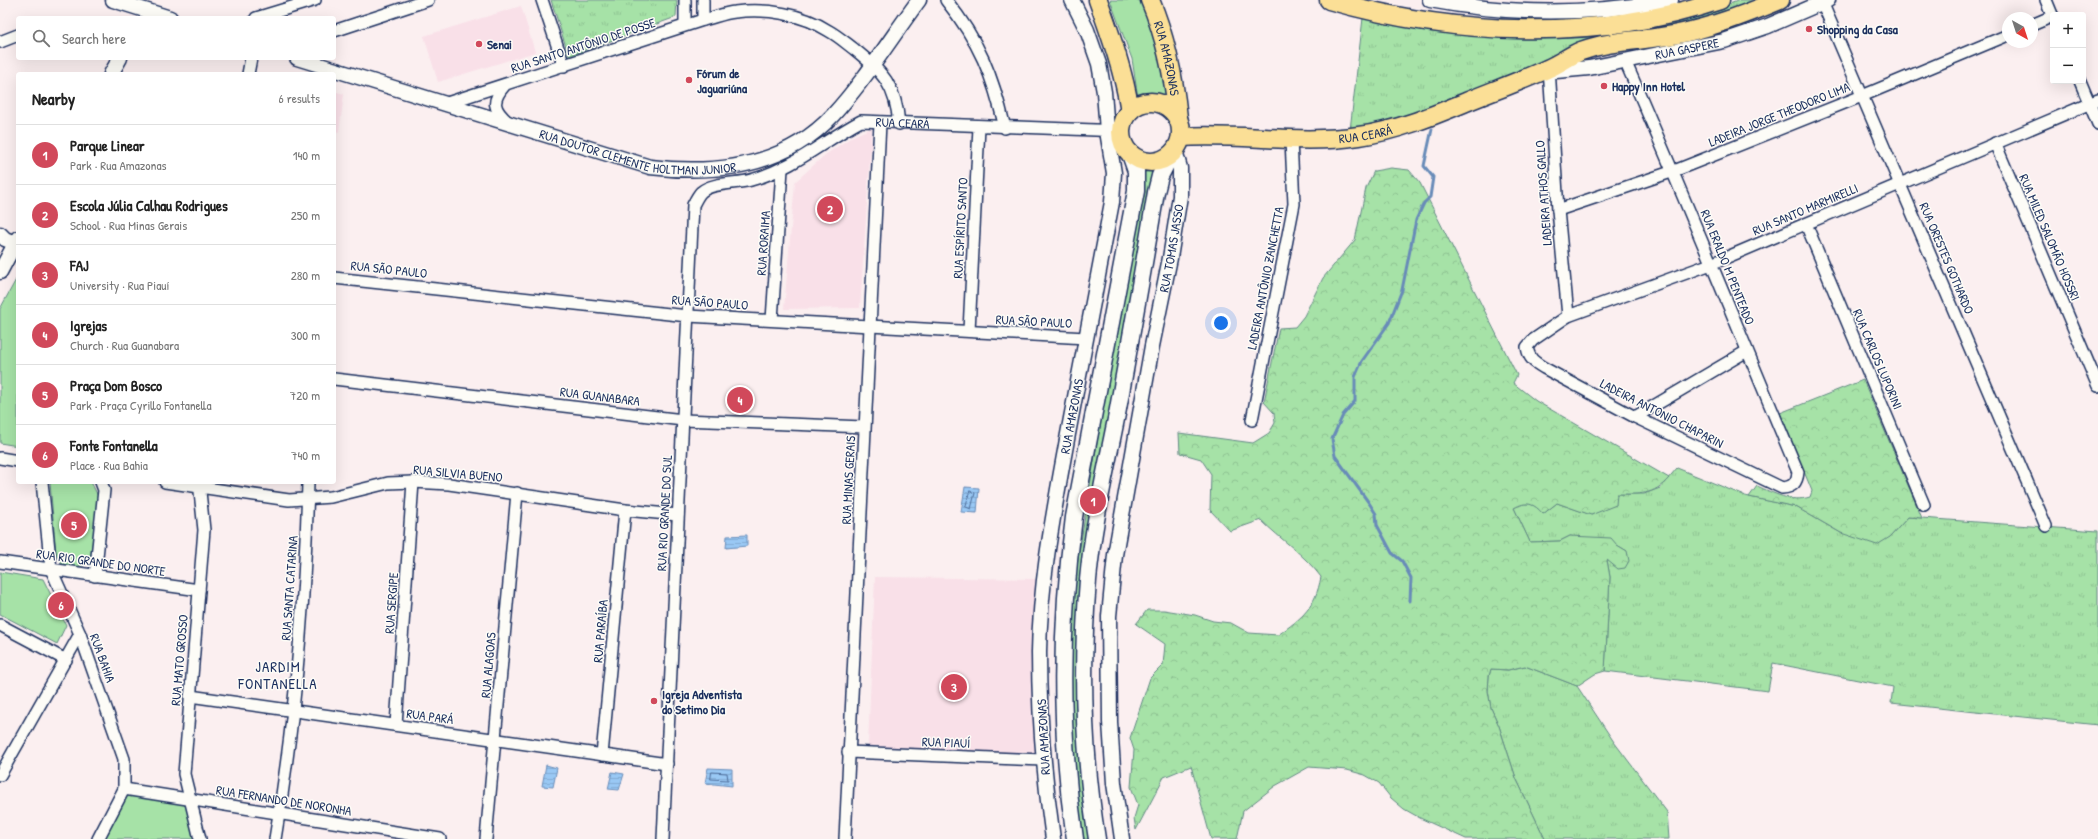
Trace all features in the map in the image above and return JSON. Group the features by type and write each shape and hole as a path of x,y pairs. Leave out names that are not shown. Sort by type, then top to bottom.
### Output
{"main road":[{"path":"1098,0 1108,27 1127,90 1130,111"},
{"name":"RUA AMAZONAS","path":"1150,0 1170,61 1176,90 1178,118"},
{"path":"1329,0 1427,21 1505,29 1611,25 1670,14 1720,0"},
{"name":"RUA CEARÁ","path":"1176,147 1205,135 1291,140 1326,140 1360,136 1389,130 1430,116 1546,70 1579,52 1600,45 1615,41 1645,39 1696,30 1735,19 1780,0"},
{"path":"1075,839 1068,792 1063,722 1063,631 1067,571 1074,517 1136,191 1136,171 1130,154 1114,131 1130,111 1139,105 1153,102 1163,104 1172,110 1178,118 1181,128 1176,147 1160,176 1156,192 1097,518 1088,579 1084,645 1085,722 1089,791 1097,839"},
{"path":"1130,154 1139,160 1152,162 1162,160 1176,147"}],"street":[{"path":"112,0 144,14 157,16"},
{"path":"263,16 315,0"},
{"path":"336,30 428,0"},
{"path":"542,0 564,66"},
{"path":"685,0 685,26"},
{"path":"703,0 703,20"},
{"name":"RUA DOUTOR CLEMENTE HOLTMAN JUNIOR","path":"318,61 444,104 650,167 683,170 711,170 743,166 778,154 805,138 833,115 873,64 919,0"},
{"path":"946,0 964,22 984,58 998,95 1005,128"},
{"name":"RUA AMAZONAS","path":"1053,839 1043,760 1040,651 1044,591 1051,525 1112,202 1114,173 1114,131 1098,64 1087,30 1072,0"},
{"path":"1434,0 1504,11 1534,11 1606,9 1671,0"},
{"path":"2046,0 2051,12"},
{"name":"RUA GASPERE","path":"1546,70 1589,68 1724,41 1768,26 1825,1"},
{"name":"RUA ORESTES GOTHARDO","path":"1825,1 1862,96 2046,526"},
{"name":"RUA SANTO ANTÔNIO DE POSSE","path":"444,104 703,20 735,12 770,12 801,17 829,30 873,64 889,83 898,104 900,124"},
{"path":"2038,23 2050,18"},
{"path":"0,42 16,36"},
{"name":"LADEIRA JORGE THEODORO LIMA","path":"1558,210 1674,171 1862,96 2002,38"},
{"path":"112,72 118,60"},
{"path":"248,72 251,60"},
{"name":"RUA ERALDO M PENTEADO","path":"1625,61 1674,171 1711,264 1798,472 1797,481 1794,485"},
{"name":"LADEIRA ATHOS GALLO","path":"1546,70 1568,316"},
{"path":"2082,84 2094,102 2098,124"},
{"name":"RUA SANTO ANTÔNIO DE POSSE","path":"505,85 497,94 495,104 499,114 511,125"},
{"name":"RUA SANTO MARMIRELLI","path":"1527,347 1532,340 1568,316 1711,264 2094,102"},
{"name":"RUA CEARÁ","path":"701,192 718,185 751,180 782,169 813,152 843,131 861,122 1114,131"},
{"name":"RUA MINAS GERAIS","path":"845,839 848,752 880,123"},
{"name":"RUA ESPÍRITO SANTO","path":"969,331 979,127"},
{"name":"LADEIRA ANTÔNIO ZANCHETTA","path":"1252,420 1294,204 1291,140"},
{"name":"RUA MILED SALOMÃO HOSSRI","path":"1995,143 2098,386"},
{"name":"RUA TOMAS JASSO","path":"1122,839 1114,783 1110,722 1109,616 1115,554 1152,346 1170,258 1180,196 1180,168 1176,147"},
{"name":"RUA RORAIMA","path":"772,320 782,169"},
{"name":"RUA RIO GRANDE DO SUL","path":"663,839 693,205 701,192"},
{"name":"RUA CARLOS LUPORINI","path":"1806,224 1924,505"},
{"path":"0,234 5,240 16,242"},
{"path":"0,272 16,244"},
{"name":"RUA SÃO PAULO","path":"336,278 688,316 1086,338"},
{"name":"LADEIRA ANTONIO CHAPARIN","path":"1527,347 1528,356 1534,362 1635,417 1782,488 1794,485"},
{"path":"1635,417 1747,351"},
{"name":"RUA GUANABARA","path":"336,379 683,420 864,427"},
{"path":"0,458 16,461"},
{"name":"RUA SILVIA BUENO","path":"199,484 289,500 331,497 388,483 413,482 449,484 517,492 625,510 678,515"},
{"name":"RUA SERGIPE","path":"396,725 413,482"},
{"name":"RUA BAHIA","path":"42,484 51,569 80,634 124,759 124,789 98,839"},
{"path":"95,576 104,490 102,484"},
{"name":"RUA MATO GROSSO","path":"199,484 204,530 184,774 189,800 200,839"},
{"name":"RUA SANTA CATARINA","path":"275,839 292,710 304,588 308,484"},
{"name":"RUA ALAGOAS","path":"486,839 517,492"},
{"name":"RUA PARAÍBA","path":"602,755 625,510"},
{"name":"RUA RIO GRANDE DO NORTE","path":"0,562 199,590"},
{"path":"0,625 66,660"},
{"path":"0,775 80,634"},
{"name":"RUA PARÁ","path":"190,696 667,764"},
{"name":"RUA PIAUÍ","path":"848,752 1043,760"},
{"name":"RUA FERNANDO DE NORONHA","path":"124,789 279,813 380,834 440,839"}],"shaded area":[{"name":"Senai","path":"521,6 535,52 438,82 424,36"},
{"path":"336,92 344,94 339,132 336,131"},
{"path":"872,128 860,308 784,309 795,182 825,155 853,136"},
{"path":"875,577 1041,579 1042,758 868,746"}],"green space":[{"path":"551,0 677,0 676,17 569,56"},
{"path":"1110,0 1143,0 1173,100 1156,94 1138,98 1132,59"},
{"path":"1740,0 1764,0 1719,18 1553,57 1411,117 1350,130 1363,18 1453,32 1714,10"},
{"path":"1162,164 1110,423 1076,645 1085,783 1094,839 1084,839 1075,789 1068,641 1075,578 1142,166"},
{"path":"1391,168 1409,170 1420,183 1517,375 1513,383 1536,401 1669,478 1657,488 1646,493 1617,494 1616,505 1591,515 1557,503 1543,514 1536,507 1530,504 1522,504 1514,508 1530,542 1560,541 1570,536 1611,538 1617,545 1627,551 1629,561 1625,568 1618,569 1607,560 1610,577 1605,671 1595,674 1577,686 1525,666 1508,670 1491,669 1488,691 1491,708 1499,726 1516,778 1545,839 1466,839 1404,809 1391,798 1379,783 1365,775 1347,770 1309,767 1275,786 1243,811 1237,839 1211,839 1191,766 1164,777 1136,830 1134,818 1138,805 1131,787 1134,750 1130,738 1150,678 1163,665 1165,644 1136,624 1147,610 1164,610 1195,615 1213,621 1231,623 1249,633 1278,635 1307,611 1315,597 1321,577 1300,554 1261,520 1230,531 1210,510 1211,474 1201,459 1180,453 1179,433 1253,443 1269,433 1275,423 1274,413 1264,402 1279,328 1295,327 1304,316 1323,278 1355,240 1366,188 1374,171"},
{"path":"16,280 16,446 0,443 0,309"},
{"path":"1863,380 1922,518 1908,517 1890,537 1877,545 1841,533 1796,507 1749,497 1757,486 1789,498 1803,499 1810,497 1812,491 1780,413"},
{"path":"1677,468 1745,496 1796,507 1841,533 1890,537 1908,517 2098,531 2098,725 1891,703 1893,687 1773,663 1768,691 1605,671 1610,577 1607,560 1627,551 1617,545 1570,536 1560,541 1530,542 1514,508 1523,504 1530,504 1536,507 1543,514 1557,503 1592,515 1617,494 1644,494 1660,488"},
{"path":"50,484 92,484 98,496 91,555 85,565 74,567 62,564 56,554"},
{"path":"0,572 43,579 66,625 57,644 0,614"},
{"path":"1525,666 1577,686 1614,742 1667,812 1669,839 1545,839 1516,778 1499,726 1491,708 1488,691 1491,669 1508,670"},
{"path":"127,795 187,803 197,839 103,839"}],"water":[{"path":"965,487 979,488 977,513 961,512"},
{"path":"747,535 747,546 726,548 727,536"},
{"path":"546,765 557,768 553,787 542,786"},
{"path":"708,768 732,769 732,786 705,783"},
{"path":"612,772 624,774 619,790 608,789"}],"waterway":[{"path":"1410,601 1411,578 1402,561 1392,553 1377,525 1376,514 1335,456 1332,439 1343,415 1355,401 1355,377 1362,361 1389,323 1402,290 1416,220 1424,203 1430,197 1433,177 1424,166 1432,129"}],"place":[{"name":"Shopping da Casa","path":"1809,29"},
{"name":"Senai","path":"479,44"},
{"name":"Fórum de Jaguariúna","path":"689,80"},
{"name":"Happy Inn Hotel","path":"1604,86"},
{"name":"Escola Júlia Calhau Rodrigues","path":"830,209"},
{"name":"Igrejas","path":"740,400"},
{"name":"Parque Linear","path":"1093,501"},
{"name":"Praça Dom Bosco","path":"74,525"},
{"name":"Fonte Fontanella","path":"61,605"},
{"name":"FAJ","path":"954,687"},
{"name":"Igreja Adventista do Setimo Dia","path":"654,701"}],"district":[{"name":"JARDIM FONTANELLA","path":"278,676"}]}
